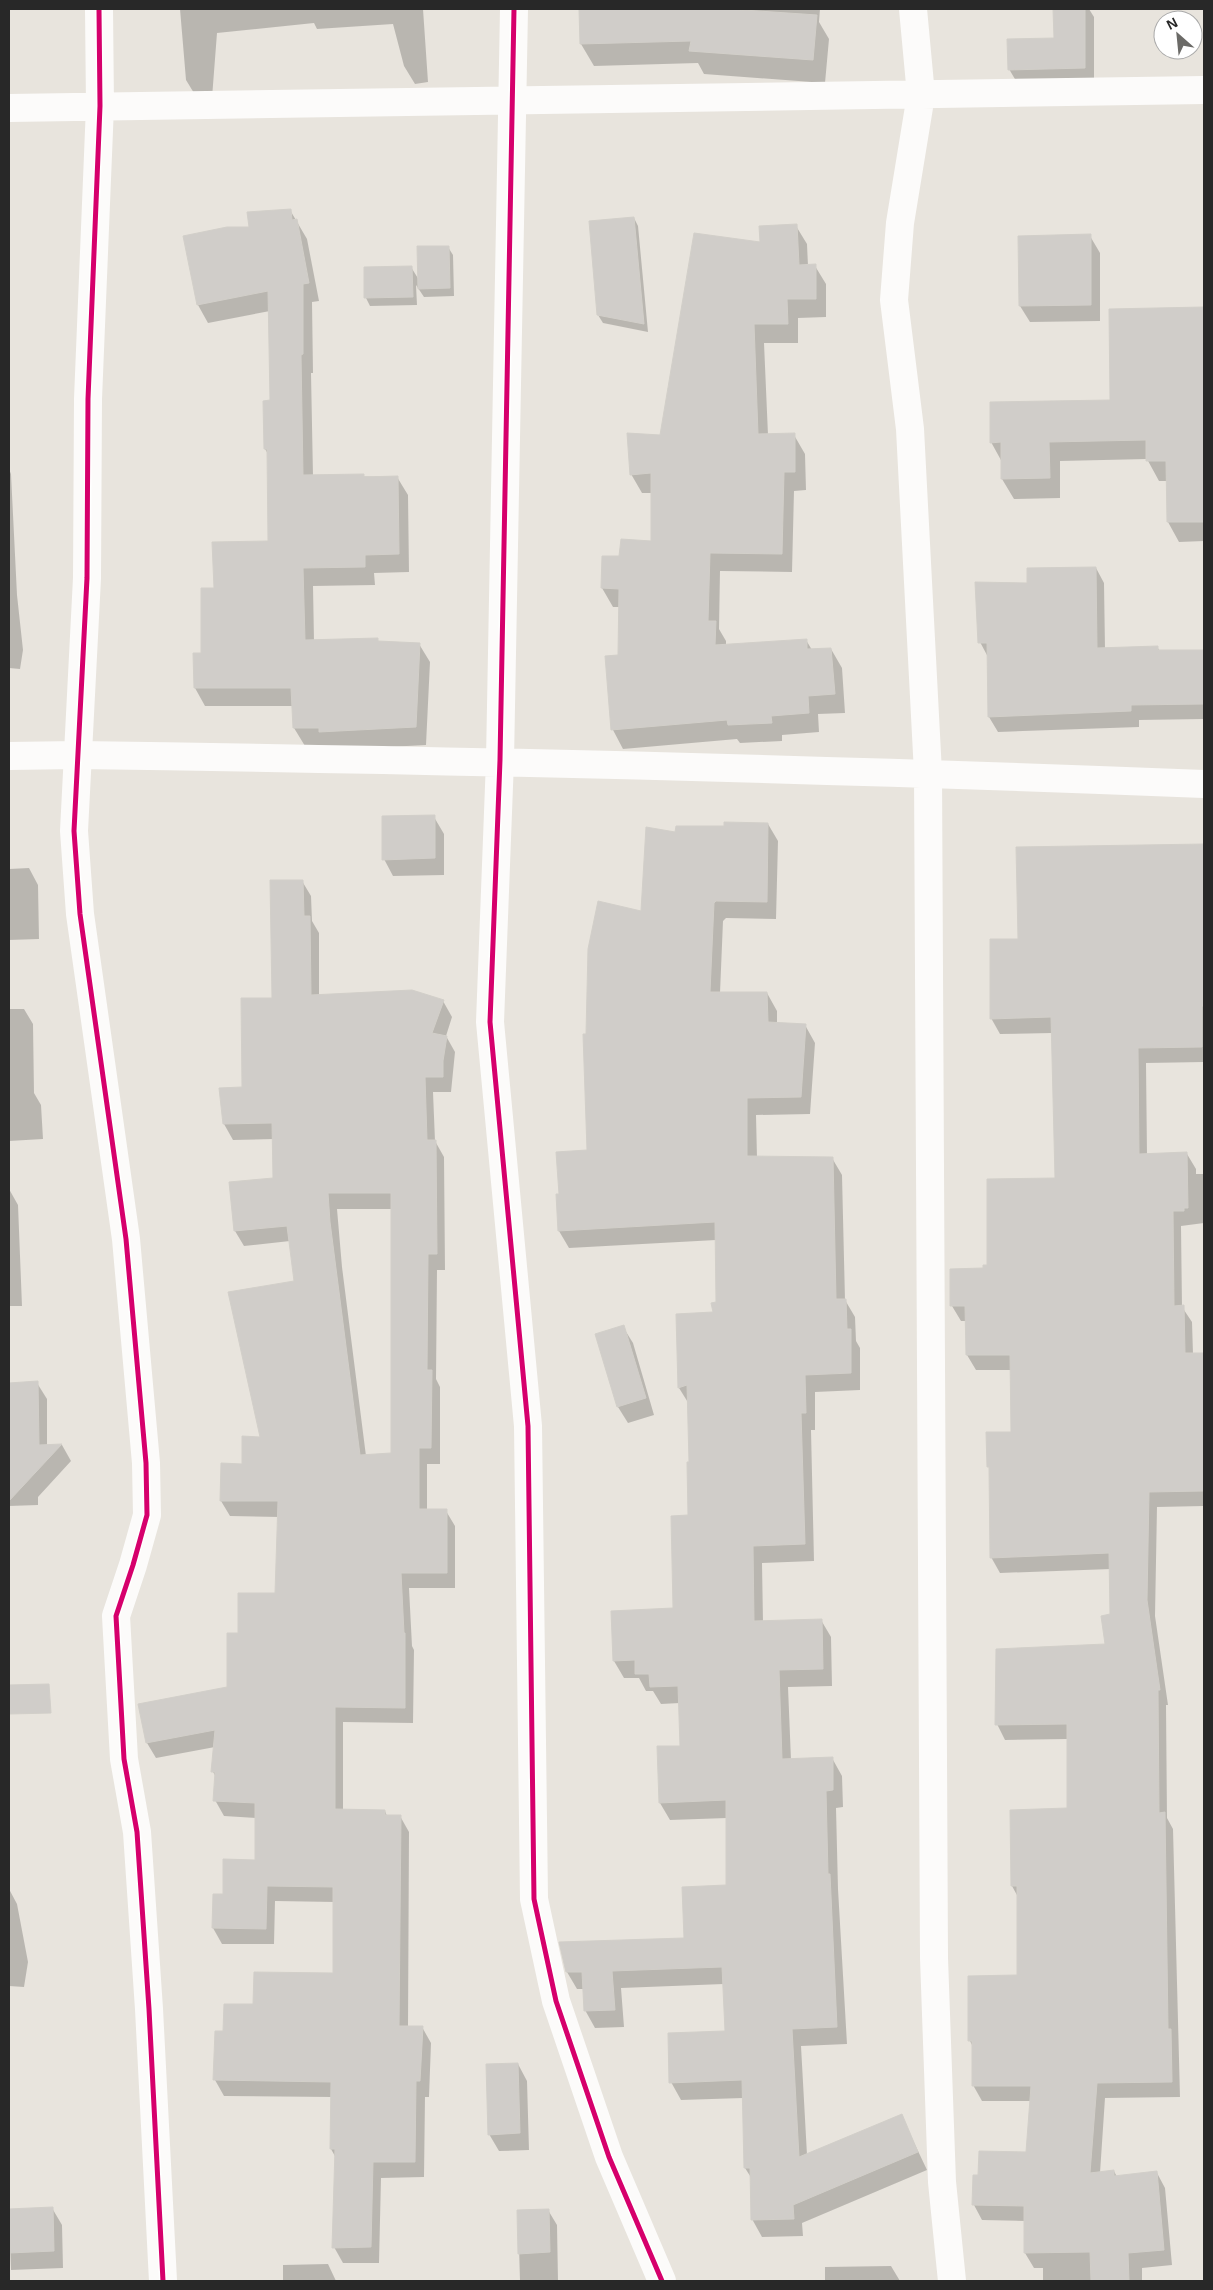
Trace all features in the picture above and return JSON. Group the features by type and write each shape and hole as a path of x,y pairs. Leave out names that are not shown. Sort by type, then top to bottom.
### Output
{"street":[{"path":"99,9 100,106 88,399 87,578 74,831 80,914 126,1239 146,1463 147,1515 134,1565 116,1616 124,1758 137,1832 149,2009 163,2281"},
{"path":"514,9 500,760 490,1022 528,1426 534,1899 556,2001 562,2020 609,2157 662,2281"},
{"path":"913,9 921,95 900,224 894,300 910,430 928,773 934,1958 942,2182 952,2281"},
{"path":"9,108 1204,90"},
{"path":"9,756 77,755 500,760 928,773 1204,784"}],"building":[{"path":"579,9 729,9 817,15 813,60 689,51 691,41 580,44"},
{"path":"1053,9 1085,9 1085,68 1008,70 1007,39 1054,38"},
{"path":"291,209 292,220 297,219 309,283 303,284 303,354 301,355 303,475 364,474 364,477 398,476 399,554 365,555 365,567 303,568 305,640 378,638 378,641 420,643 416,727 319,732 319,728 293,728 291,688 194,688 193,653 201,653 201,588 214,588 212,542 268,541 267,449 264,449 263,401 270,400 268,291 197,305 183,236 227,227 249,227 247,212"},
{"path":"634,217 644,324 597,315 589,221"},
{"path":"797,224 799,265 816,264 816,299 787,299 788,324 754,324 758,434 795,433 795,472 784,472 782,554 710,553 708,621 716,621 715,645 807,639 807,649 831,648 835,694 808,696 809,713 771,716 772,723 728,725 727,720 611,730 605,656 618,655 619,589 601,588 602,556 619,556 621,539 651,541 651,473 630,475 627,433 660,435 694,233 760,242 759,226"},
{"path":"1091,234 1091,305 1019,306 1018,236"},
{"path":"417,246 449,246 450,288 418,289"},
{"path":"412,266 413,297 364,298 364,267"},
{"path":"1204,307 1204,522 1167,522 1166,461 1146,461 1146,440 1049,442 1050,478 1001,479 1001,442 990,443 990,402 1110,400 1109,309"},
{"path":"1096,567 1097,648 1158,646 1158,650 1204,650 1204,704 1131,705 1131,711 988,717 987,643 978,643 975,582 1027,583 1027,568"},
{"path":"435,815 435,858 382,860 382,816"},
{"path":"724,822 768,823 767,902 716,901 714,903 710,992 767,992 768,1022 806,1024 801,1097 747,1098 747,1156 833,1157 836,1299 846,1299 847,1329 851,1329 851,1373 805,1375 806,1413 801,1413 805,1544 753,1546 754,1621 822,1619 823,1669 779,1670 782,1759 833,1757 833,1790 826,1791 828,1874 830,1874 837,2027 792,2029 799,2157 902,2114 918,2152 793,2205 794,2219 751,2220 750,2168 744,2168 742,2080 669,2083 668,2033 725,2031 722,1967 612,1971 615,2010 584,2011 582,1972 566,1972 559,1942 684,1938 682,1887 726,1885 726,1800 659,1803 657,1746 680,1746 678,1686 650,1687 649,1674 635,1674 635,1660 613,1661 611,1611 673,1608 671,1516 688,1515 687,1462 689,1462 687,1385 678,1388 676,1314 713,1312 711,1303 716,1302 715,1222 558,1231 556,1194 559,1194 556,1152 587,1150 583,1034 586,1034 588,949 598,901 641,911 646,827 675,832 676,826 724,826"},
{"path":"1204,844 1204,1006 1202,1006 1202,1047 1138,1048 1139,1154 1187,1152 1188,1208 1184,1208 1184,1211 1173,1211 1174,1306 1184,1305 1185,1353 1204,1353 1204,1491 1149,1492 1147,1600 1160,1690 1158,1690 1159,1813 1165,1812 1168,2029 1171,2029 1172,2082 1097,2083 1090,2173 1114,2170 1114,2176 1157,2171 1164,2250 1128,2253 1129,2281 1091,2281 1090,2252 1024,2253 1024,2206 972,2205 973,2175 978,2175 979,2151 1026,2152 1031,2086 972,2086 972,2041 968,2041 968,1976 1017,1975 1017,1886 1011,1886 1010,1810 1067,1808 1067,1724 995,1725 996,1649 1105,1644 1101,1616 1110,1614 1109,1553 990,1558 989,1467 987,1467 986,1432 1011,1432 1010,1355 966,1355 965,1306 950,1306 950,1269 983,1268 983,1265 987,1265 987,1179 1055,1178 1051,1017 990,1019 990,939 1018,939 1016,847"},
{"path":"270,880 303,880 304,916 310,916 311,995 412,990 444,1000 432,1033 447,1036 443,1061 443,1077 425,1077 427,1140 436,1140 437,1254 428,1254 427,1370 432,1370 431,1448 419,1448 419,1509 447,1509 447,1573 401,1573 405,1633 405,1708 335,1707 335,1809 385,1810 385,1815 401,1815 399,2026 423,2026 420,2081 416,2081 415,2162 373,2162 371,2247 332,2248 335,2149 330,2149 331,2082 213,2080 215,2031 223,2031 224,2004 253,2004 254,1972 333,1973 333,1887 267,1886 266,1929 212,1928 213,1894 223,1894 223,1859 255,1860 255,1803 213,1801 215,1772 211,1772 215,1730 146,1743 138,1704 227,1687 227,1633 238,1633 238,1593 275,1593 278,1501 220,1501 221,1463 242,1464 242,1436 260,1437 228,1292 294,1281 287,1226 234,1231 229,1182 273,1178 272,1123 223,1124 219,1088 242,1087 241,998 272,998","holes":["328,1193 391,1193 391,1453 360,1455 330,1222"]},
{"path":"624,1325 646,1398 617,1407 595,1334"},
{"path":"38,1381 39,1445 62,1444 9,1501 9,1383"},
{"path":"49,1684 51,1713 9,1714 9,1685"},
{"path":"518,2063 520,2133 488,2135 486,2064"},
{"path":"53,2207 54,2251 9,2253 9,2209"},
{"path":"549,2209 550,2252 518,2254 517,2210"}],"cycle path":[{"path":"99,9 100,106 88,399 87,578 74,831 80,914 126,1239 146,1463 147,1515 116,1616 124,1759 137,1832 149,2009 163,2281"},
{"path":"514,9 500,760 490,1022 528,1426 534,1899 556,2001 609,2157 662,2281"}]}
